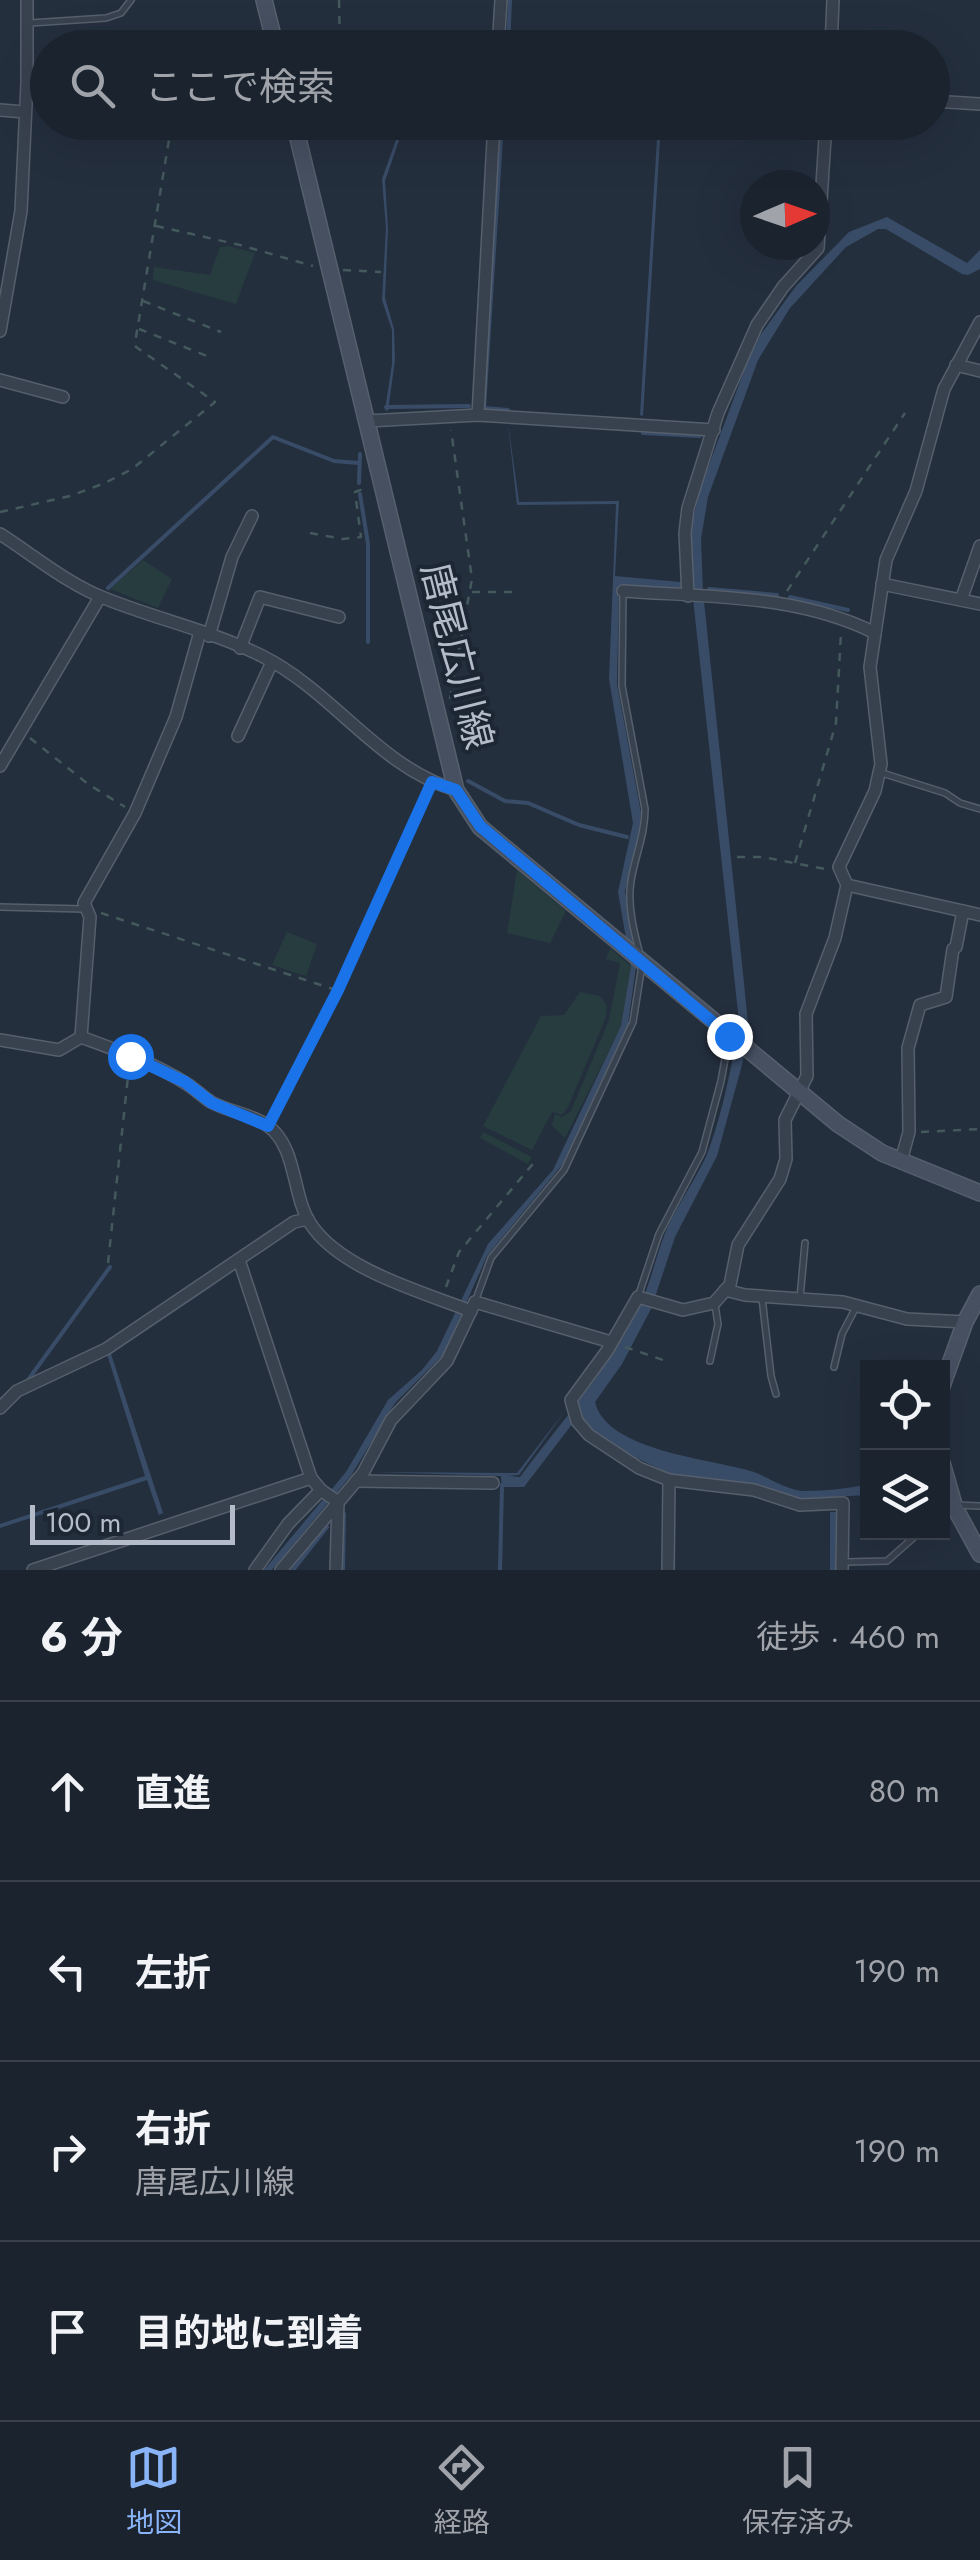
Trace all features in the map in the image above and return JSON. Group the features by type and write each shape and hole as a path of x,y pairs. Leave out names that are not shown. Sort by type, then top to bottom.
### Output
{"main road":[{"path":"264,0 272,30"},
{"name":"唐尾広川線","path":"298,140 325,268 367,421 456,790 480,826 838,1124 900,1162 980,1192"},
{"path":"950,1364 980,1294"},
{"path":"950,1492 980,1554"}],"street":[{"path":"0,331 7,261 21,211 27,0"},
{"path":"500,30 502,0"},
{"path":"832,30 834,0"},
{"path":"950,102 980,104"},
{"path":"0,110 26,112"},
{"path":"478,415 493,140"},
{"path":"689,596 685,533 688,508 725,396 757,325 783,287 818,248 825,140"},
{"path":"842,1566 844,1503 800,1505 754,1490 670,1480 640,1468 589,1435 574,1415 571,1400 639,1297 683,1310 714,1302 730,1285 738,1245 780,1179 786,1159 785,1120 807,1076 806,1014 835,938 847,885 840,870 875,791 879,772 880,734 870,667 886,560 916,491 944,389 980,322"},
{"path":"956,365 980,370"},
{"path":"0,380 63,397"},
{"path":"367,421 478,415 714,430"},
{"path":"81,1037 90,918 84,903 134,813 176,717 232,557 252,516"},
{"path":"0,534 100,597 272,662 304,683 408,770 456,790"},
{"path":"961,600 980,546"},
{"path":"882,584 980,604"},
{"path":"623,591 780,602 841,616 875,633"},
{"path":"0,766 5,749 22,731 100,597"},
{"path":"240,648 260,597 339,617"},
{"path":"238,736 272,662"},
{"path":"847,885 980,915"},
{"path":"900,1162 909,1132 908,1048 920,1005 946,997 963,911"},
{"path":"0,1040 59,1050 81,1037"},
{"path":"81,1037 185,1082 212,1103 268,1126 284,1144 308,1218 322,1238 380,1276 442,1300 611,1342"},
{"path":"0,1408 17,1392 106,1349 294,1222 308,1218"},
{"path":"240,1260 311,1478 329,1496 336,1570"},
{"path":"725,1290 858,1305 906,1318 965,1322"},
{"path":"255,1570 288,1524 356,1480 391,1420 447,1361 467,1307"},
{"path":"33,1570 311,1478"},
{"path":"356,1480 493,1483"},
{"path":"668,1570 670,1480"},
{"path":"281,1570 329,1496"}],"lane":[{"path":"27,23 106,18 122,13 131,0"},
{"path":"467,1307 491,1258 564,1170 634,1022 630,884 645,828 645,809 622,686 623,591"},
{"path":"879,772 980,809"},
{"path":"0,908 87,909"},
{"path":"639,1297 660,1234 702,1152 721,1082 737,1042"},
{"path":"800,1298 805,1243"},
{"path":"762,1296 776,1394"},
{"path":"710,1361 718,1324 714,1302"},
{"path":"834,1367 842,1334 858,1305"},
{"path":"950,1488 980,1506"},
{"path":"842,1566 887,1560 911,1540"}],"path":[{"path":"339,0 340,30"},
{"path":"0,512 70,496 105,483 132,469 215,402 136,348 169,140"},
{"path":"154,226 325,268 381,272"},
{"path":"142,301 221,332"},
{"path":"138,329 207,356"},
{"path":"780,602 905,413"},
{"path":"441,729 471,592 462,492 449,416"},
{"path":"310,532 344,539 361,537 355,492 382,482"},
{"path":"471,592 520,592"},
{"path":"796,864 836,723 841,616"},
{"path":"22,731 88,784 134,813"},
{"path":"268,1126 338,990 432,782"},
{"path":"738,858 762,857 840,870"},
{"path":"87,909 338,990"},
{"path":"108,1263 130,1056"},
{"path":"909,1132 980,1129"},
{"path":"442,1300 459,1252 537,1159"},
{"path":"631,1349 666,1362"}],"green space":[{"path":"220,247 255,253 236,304 153,280 154,267 210,275"},
{"path":"143,560 172,579 158,608 110,589"},
{"path":"517,870 566,911 550,943 507,933"},
{"path":"287,932 317,944 306,976 272,965"},
{"path":"610,948 632,967 624,1021 565,1138 552,1125 555,1114 562,1117 571,1111 609,1020 620,963 606,959"},
{"path":"580,992 600,996 607,1006 606,1017 568,1107 562,1115 552,1112 532,1150 483,1126 541,1016 564,1015"},
{"path":"483,1132 532,1157 528,1164 480,1138"}],"water":[{"path":"399,140 385,181 388,229 385,298 394,329 395,360 388,411 385,410 392,330 382,300 386,228 382,179"},
{"path":"657,140 660,140 643,416 640,415"},
{"path":"887,217 967,263 980,250 980,269 962,274 886,229 878,229 846,247 790,308 758,360 708,497 701,539 703,592 748,1024 743,1061 717,1156 675,1237 651,1309 622,1364 595,1402 604,1419 640,1443 754,1472 799,1490 860,1486 860,1495 799,1499 743,1485 671,1474 632,1456 583,1419 573,1423 524,1487 502,1487 501,1476 375,1472 517,1473 565,1411 519,1475 507,1476 520,1477 599,1374 627,1330 644,1296 670,1222 710,1147 721,1109 738,1012 692,589 619,586 617,684 641,813 625,891 636,967 628,1024 562,1165 487,1256 443,1355 395,1403 352,1474 272,1570 264,1570 346,1472 388,1400 437,1351 488,1244 553,1170 621,1026 631,967 618,892 633,823 609,679 616,504 517,505 508,423 519,502 619,501 615,576 691,583 691,528 700,489 747,363 761,334 796,286 822,260 830,260 830,251 849,232"},
{"path":"232,1273 111,1354 163,1513 159,1515 147,1480 0,1528 0,1524 145,1476 107,1354"},
{"path":"830,1512 837,1512 836,1570 830,1570"}],"waterway":[{"path":"509,30 510,0"},
{"path":"501,140 484,408 508,410"},
{"path":"386,407 469,406"},
{"path":"643,433 700,436"},
{"path":"108,588 273,437 334,461 359,463"},
{"path":"359,483 360,454"},
{"path":"360,494 368,544 368,642"},
{"path":"709,589 777,595"},
{"path":"790,597 848,610"},
{"path":"468,781 505,801 528,803 579,825 627,837"},
{"path":"28,1380 110,1267"},
{"path":"500,1570 502,1485"},
{"path":"343,1570 344,1514"},
{"path":"293,1570 327,1527"}],"route":[{"path":"130,1056 185,1082 212,1103 268,1126 338,990 432,782 456,790 480,826 729,1036"}]}
